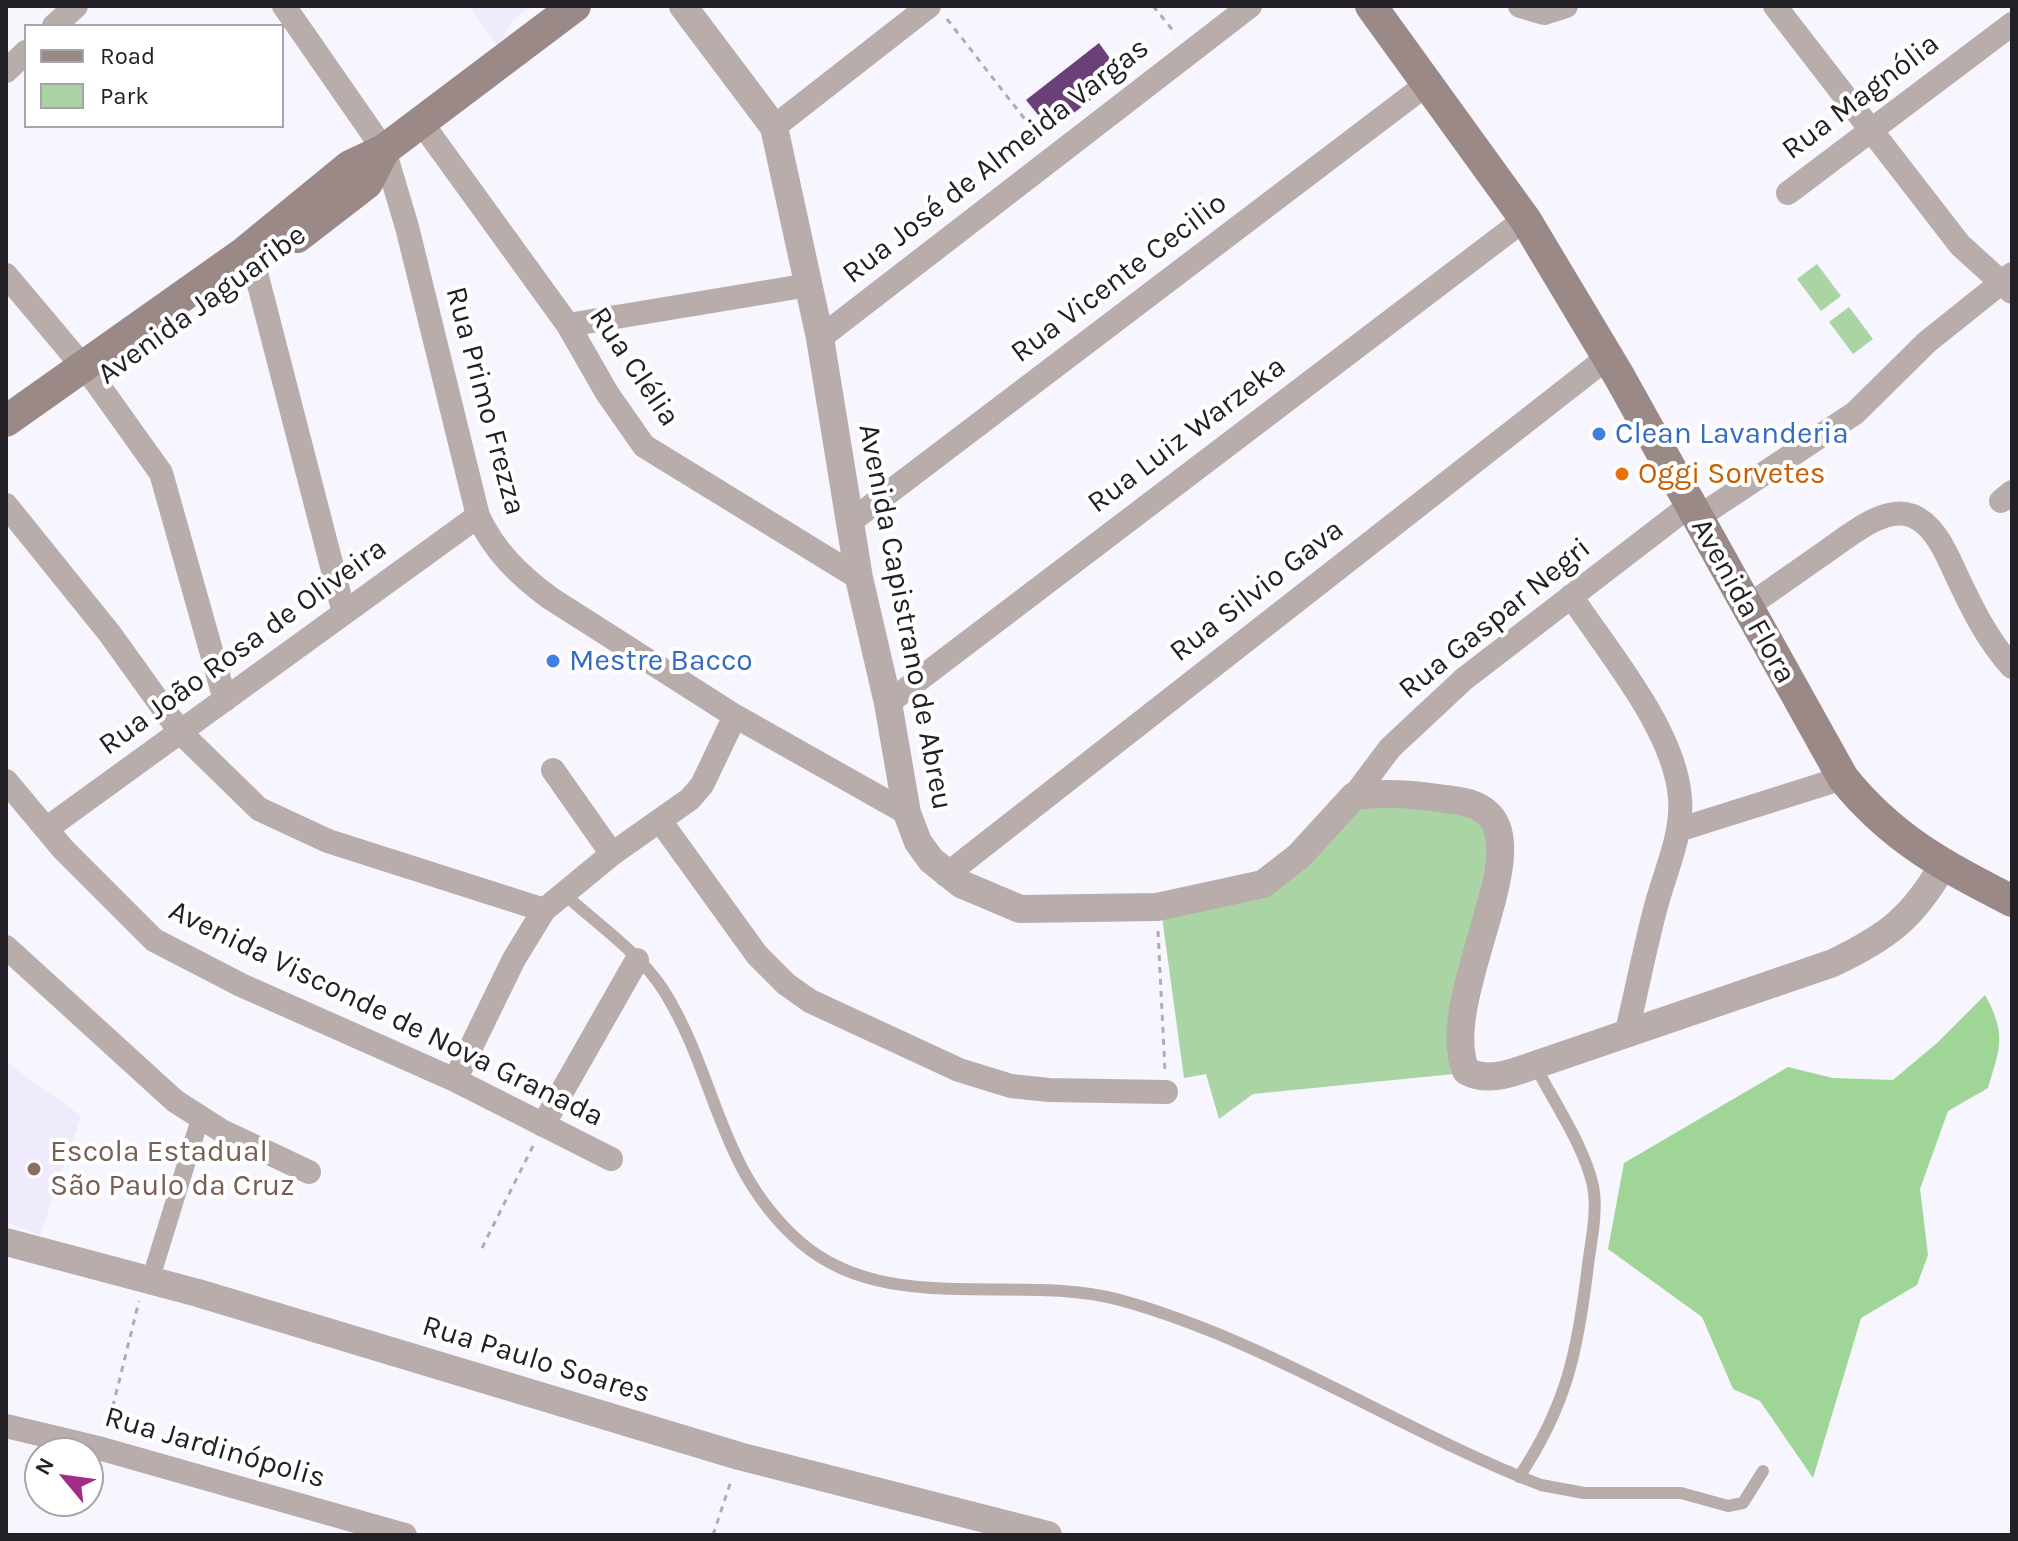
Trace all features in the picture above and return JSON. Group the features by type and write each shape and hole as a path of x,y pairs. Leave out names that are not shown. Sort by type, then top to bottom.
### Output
{"main road":[{"name":"Avenida Jaguaribe","path":"6,421 89,374 250,260 367,183 384,150 575,6"},
{"name":"Avenida Flora","path":"1371,6 1525,219 1608,357 1843,778 1873,815 1943,865 2012,901"},
{"name":"Avenida Jaguaribe","path":"6,447 89,374"}],"street":[{"path":"56,24 76,6"},
{"name":"Rua Primo Frezza","path":"284,6 384,150 407,227 478,516 500,554 535,587 735,716 907,813"},
{"name":"Avenida Capistrano de Abreu","path":"683,6 774,127 820,338 859,578 888,703 907,813 924,852 946,875 990,899 1020,909 1157,907 1263,884 1299,856 1354,796"},
{"name":"Rua José de Almeida Vargas","path":"820,338 1250,6"},
{"path":"1520,6 1544,13 1566,6"},
{"path":"1775,6 1960,245 2009,282"},
{"path":"774,127 938,12"},
{"name":"Rua Magnólia","path":"1788,193 2012,24"},
{"path":"6,71 24,54"},
{"name":"Rua Vicente Cecilio","path":"850,522 1427,84"},
{"name":"Rua Clélia","path":"421,122 568,325 607,393 644,446 859,578"},
{"name":"Rua Luiz Warzeka","path":"888,703 1525,219"},
{"path":"250,260 344,613"},
{"path":"6,275 89,374 156,465 166,485 225,700"},
{"name":"Rua Gaspar Negri","path":"1354,796 1390,748 1464,679 1571,596 1693,512 1855,413 1927,342 2009,282"},
{"path":"568,325 809,285"},
{"name":"Rua Silvio Gava","path":"946,875 1608,357"},
{"path":"6,505 110,634 181,733 248,801 328,841 544,910"},
{"name":"Rua João Rosa de Oliveira","path":"46,829 478,516"},
{"path":"1748,606 1876,516 1915,516 1928,525 1945,551 1993,646 2012,667"},
{"path":"1571,596 1642,703 1661,738 1674,767 1680,798 1678,830 1654,911 1626,1035"},
{"path":"455,1080 514,959 544,910 612,854 661,822 695,794 735,716"},
{"path":"553,770 612,854"},
{"path":"1678,830 1843,778"},
{"name":"Avenida Visconde de Nova Granada","path":"6,781 46,829 154,940 241,985 455,1080 611,1159"},
{"path":"1354,796 1416,794 1470,803 1487,813 1497,825 1502,847 1498,879 1462,1001 1457,1051 1466,1071 1478,1077 1502,1076 1833,963 1878,942 1908,916 1943,865"},
{"path":"661,822 757,955 786,984 810,1001 946,1065 1011,1086 1049,1090 1166,1092"},
{"path":"6,947 175,1101 200,1119 309,1172"},
{"path":"543,1125 637,960"},
{"path":"147,1280 200,1119"},
{"name":"Rua Paulo Soares","path":"6,1242 147,1280 739,1456 1048,1535"},
{"name":"Rua Jardinópolis","path":"6,1426 52,1437"},
{"name":"Rua Jardinópolis","path":"104,1450 405,1535"}],"lane":[{"path":"563,893 637,960 673,1008 744,1176 761,1202 816,1254 862,1276 937,1289 1012,1288 1118,1299 1225,1336 1519,1477 1584,1493 1681,1493 1728,1506 1743,1503 1763,1471"},
{"path":"1519,1477 1545,1437 1567,1389 1581,1326 1592,1235 1593,1188 1583,1160 1535,1065"}],"path":[{"path":"1153,6 1190,52"},
{"path":"938,12 1053,156"},
{"path":"1157,907 1166,1092"},
{"path":"482,1248 543,1125"},
{"path":"104,1441 147,1280"},
{"path":"713,1535 739,1456"}],"shaded area":[{"path":"469,6 530,6 513,20 498,46"},
{"name":"Escola Estadual São Paulo da Cruz","path":"6,1062 81,1116 40,1235 6,1222"}],"green space":[{"path":"1817,264 1841,296 1821,311 1797,279"},
{"path":"1849,307 1873,339 1853,354 1829,322"},
{"path":"1458,804 1492,830 1447,1053 1454,1074 1253,1094 1219,1119 1206,1074 1184,1078 1162,917 1211,903 1349,808"},
{"path":"1985,995 1999,1031 1996,1062 1988,1088 1948,1111 1920,1189 1928,1255 1917,1285 1861,1318 1813,1478 1760,1401 1733,1389 1702,1317 1608,1249 1624,1163 1788,1067 1833,1078 1893,1080 1937,1043"}],"building":[{"path":"1099,43 1122,75 1051,131 1026,100"}],"place":[{"name":"Clean Lavanderia","path":"1599,434"},
{"name":"Oggi Sorvetes","path":"1622,474"},
{"name":"Mestre Bacco","path":"553,661"},
{"name":"Escola Estadual São Paulo da Cruz","path":"34,1169"}]}
